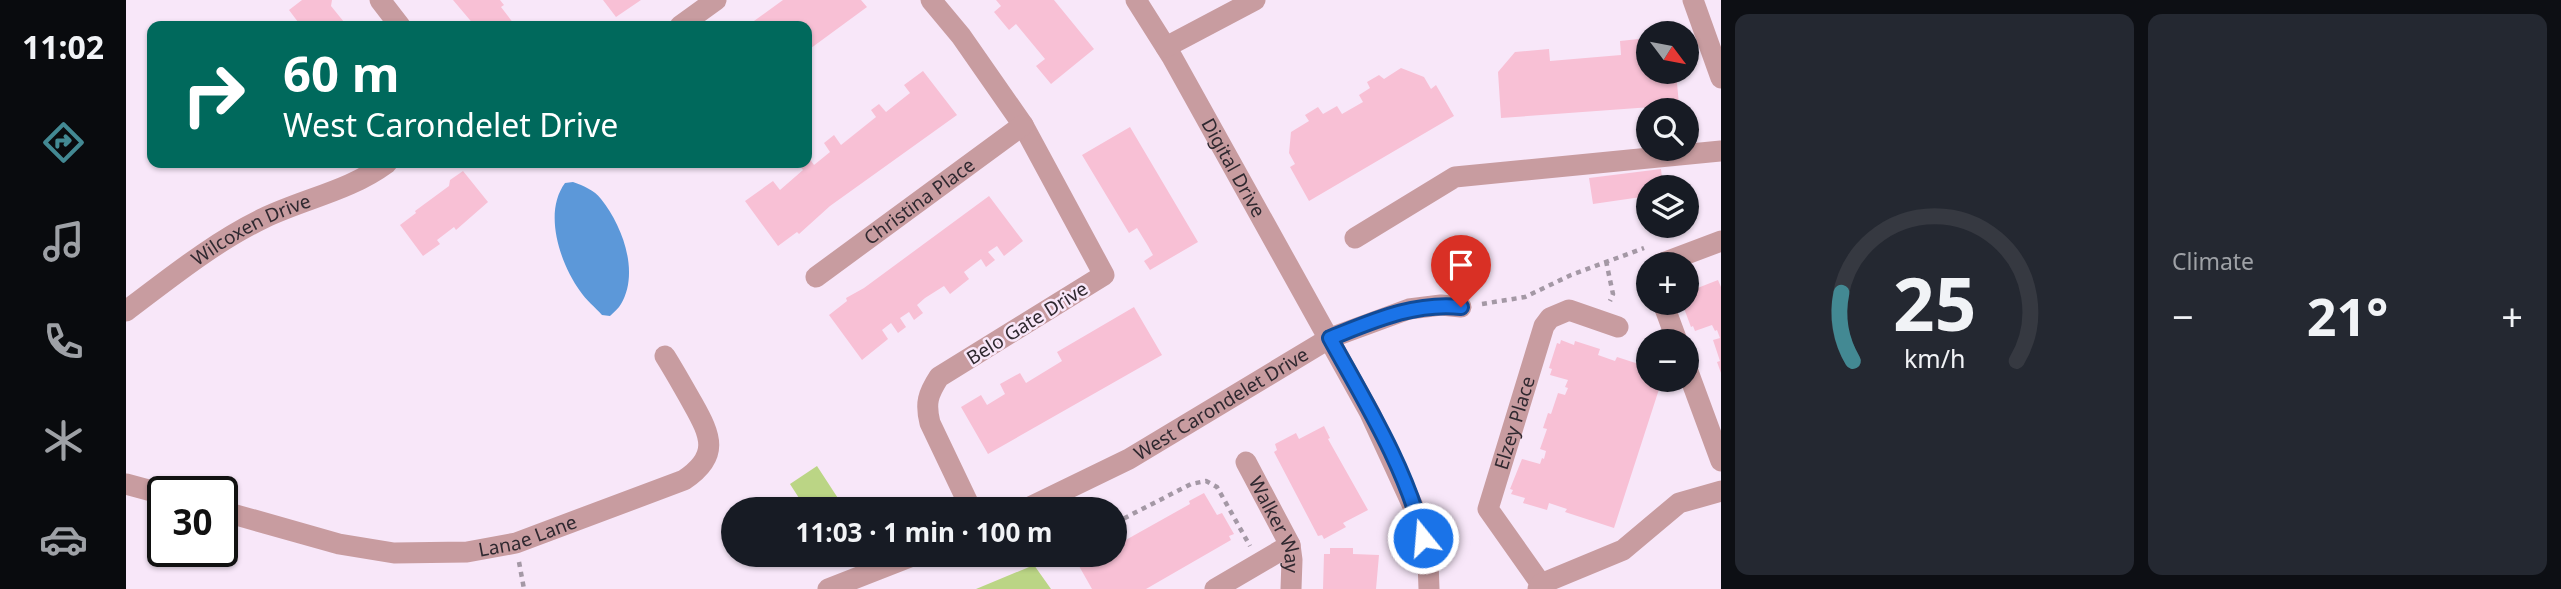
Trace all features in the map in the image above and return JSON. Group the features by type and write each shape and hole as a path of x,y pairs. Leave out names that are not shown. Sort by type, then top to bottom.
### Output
{"street":[{"path":"380,0 396,21"},
{"path":"687,21 716,0"},
{"name":"Belo Gate Drive","path":"931,0 961,36 1023,125 1104,275 939,377 927,395 930,423 965,497"},
{"name":"Digital Drive","path":"1136,0 1166,47 1370,412 1417,515 1428,561 1429,589"},
{"path":"1166,47 1255,0"},
{"path":"1693,0 1721,78"},
{"name":"Christina Place","path":"816,277 1023,125"},
{"path":"1355,238 1455,177 1721,150"},
{"name":"Wilcoxen Drive","path":"126,311 226,239 265,217 349,185 378,168"},
{"path":"1692,252 1721,241"},
{"name":"West Carondelet Drive","path":"1051,497 1129,459 1330,338 1409,309 1441,305 1461,307"},
{"name":"Elzey Place","path":"1539,587 1488,509 1544,326 1550,318 1569,310 1611,324"},
{"name":"Lanae Lane","path":"238,516 317,539 394,553 467,552 516,543 684,480 696,472 707,457 710,446 709,431 665,356"},
{"path":"1696,392 1721,461"},
{"name":"Walker Way","path":"1247,463 1290,545 1291,589"},
{"path":"126,484 147,490"},
{"path":"1539,587 1623,550 1679,503 1721,491"},
{"path":"1215,589 1290,545"},
{"path":"828,589 884,567"}],"path":[{"path":"1606,261 1613,294 1611,324"},
{"path":"1461,307 1517,300 1588,269"},
{"path":"1127,517 1191,484 1206,481 1217,487 1259,563"}],"green space":[{"path":"817,466 837,497 798,497 790,484"},
{"path":"1029,567 1035,567 1051,589 976,589"}],"water":[{"path":"573,182 592,191 601,199 616,222 626,249 629,278 626,291 620,306 610,316 602,315 582,294 566,267 557,238 555,209 559,195 565,183"}],"building":[{"path":"302,0 332,0 331,6 343,21 297,21 289,10"},
{"path":"453,0 500,0 504,5 501,7 512,21 471,21"},
{"path":"603,0 641,0 616,17"},
{"path":"783,0 861,0 867,7 812,47 812,21 754,21"},
{"path":"996,0 1054,0 1094,49 1051,84 1036,66 1045,59 1016,24 1009,30 994,12 1001,6"},
{"path":"1636,39 1636,84 1677,84 1678,98 1636,98 1636,108 1501,118 1498,72 1515,52 1549,49 1550,61 1621,55 1620,41"},
{"path":"1401,68 1424,77 1431,89 1436,85 1454,116 1309,201 1290,167 1295,164 1289,153 1291,132 1309,121 1305,115 1318,107 1323,114 1337,106 1342,114 1363,102 1359,95 1370,88 1367,82 1379,75 1384,79"},
{"path":"923,71 957,115 830,206 799,234 797,232 778,246 745,201 773,181 780,190 803,170 802,168 812,168 812,162 814,165 830,152 824,143 834,135 841,145 876,117 871,110 879,104 886,112 910,93 904,85"},
{"path":"1130,127 1198,242 1150,270 1144,261 1153,255 1148,246 1137,228 1129,233 1082,155"},
{"path":"1661,169 1662,175 1636,175 1636,198 1593,204 1589,178"},
{"path":"463,171 488,202 456,230 454,227 437,240 440,244 423,256 400,225 449,186 450,180"},
{"path":"989,196 1023,241 1004,256 997,246 988,252 995,260 986,267 981,259 964,272 969,279 950,294 944,286 925,298 917,305 923,313 914,320 909,312 900,318 906,327 898,333 891,323 882,330 888,339 862,360 829,315 847,301 846,298 864,288"},
{"path":"1718,280 1721,287 1721,373 1713,340 1720,338 1717,330 1715,331 1712,325 1694,329 1686,315 1699,315 1699,287"},
{"path":"1134,307 1162,355 988,454 961,407 981,395 987,405 1005,394 1000,384 1020,373 1026,383 1062,361 1057,352"},
{"path":"1561,340 1574,345 1575,341 1600,349 1598,355 1615,361 1617,357 1636,363 1636,392 1658,392 1614,528 1565,512 1567,509 1549,503 1547,510 1523,503 1525,498 1511,494 1513,490 1510,489 1522,459 1540,464 1542,458 1544,459 1546,451 1540,449 1547,429 1543,428 1548,413 1551,414 1558,393 1565,395 1568,388 1565,387 1568,380 1550,375 1552,369 1549,368 1557,343 1560,344"},
{"path":"1324,426 1330,438 1328,439 1368,510 1343,523 1346,527 1324,539 1322,535 1318,536 1274,452 1277,450 1275,444 1296,433 1299,439"},
{"path":"1204,493 1217,515 1222,513 1234,534 1229,536 1231,540 1146,589 1092,589 1080,567 1127,567 1127,539 1190,504 1189,501"},
{"path":"1330,548 1353,548 1353,554 1379,555 1376,589 1323,589 1324,554 1330,554"}],"route":[{"path":"1423,538 1417,515 1395,465 1330,338 1409,309 1441,305 1461,307"}]}
